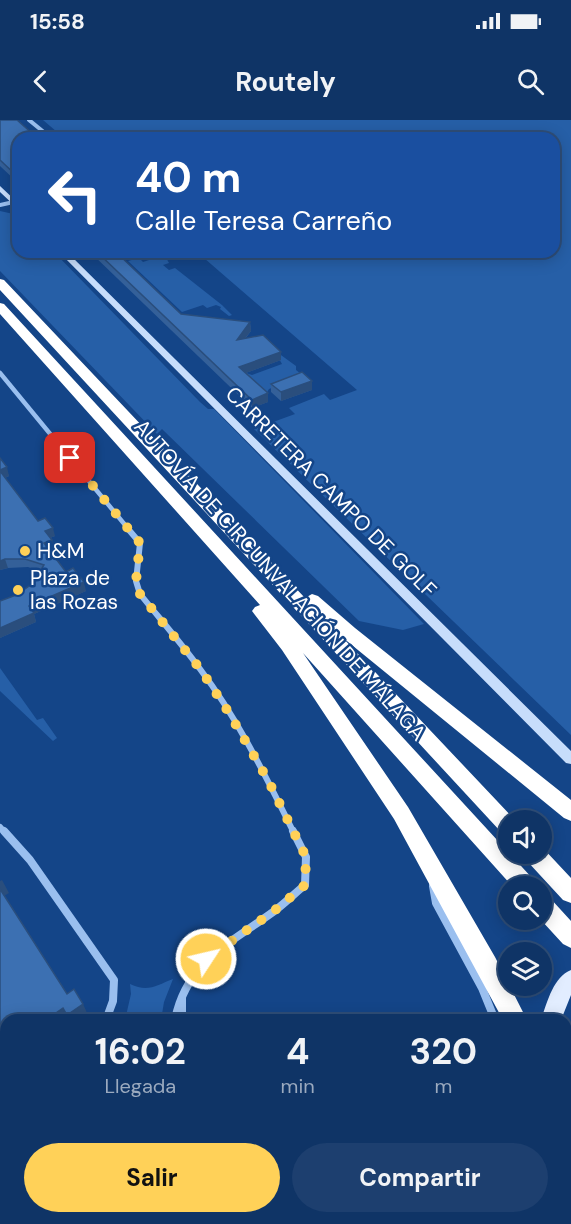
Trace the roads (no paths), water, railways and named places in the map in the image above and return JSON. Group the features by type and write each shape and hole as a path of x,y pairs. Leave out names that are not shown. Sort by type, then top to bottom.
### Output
{"highway":[{"name":"AUTOVÍA DE CIRCUNVALACIÓN DE MÁLAGA","path":"0,283 498,815"},
{"name":"AUTOVÍA DE CIRCUNVALACIÓN DE MÁLAGA","path":"0,307 516,876"},
{"path":"245,577 253,602 288,645 401,813 511,1014"},
{"path":"276,577 306,595 349,633 571,812"},
{"path":"544,864 565,886"},
{"path":"552,916 571,937"}],"main road":[{"path":"553,1014 559,996 571,979"}],"street":[{"path":"29,120 44,132"},
{"path":"0,188 12,199"},
{"name":"CARRETERA CAMPO DE GOLF","path":"69,258 571,759"},
{"path":"0,373 140,543 136,581 140,594 201,670 229,713 268,780 306,857 305,885 274,911 206,959 192,975 182,994 176,1014"},
{"path":"0,827 30,860 114,980 113,1001 108,1014"},
{"path":"428,859 436,903 482,988 493,1014"},
{"path":"182,994 182,1014"}],"place":[{"name":"H&M","path":"25,551"},
{"name":"Plaza de las Rozas","path":"18,590"}]}
